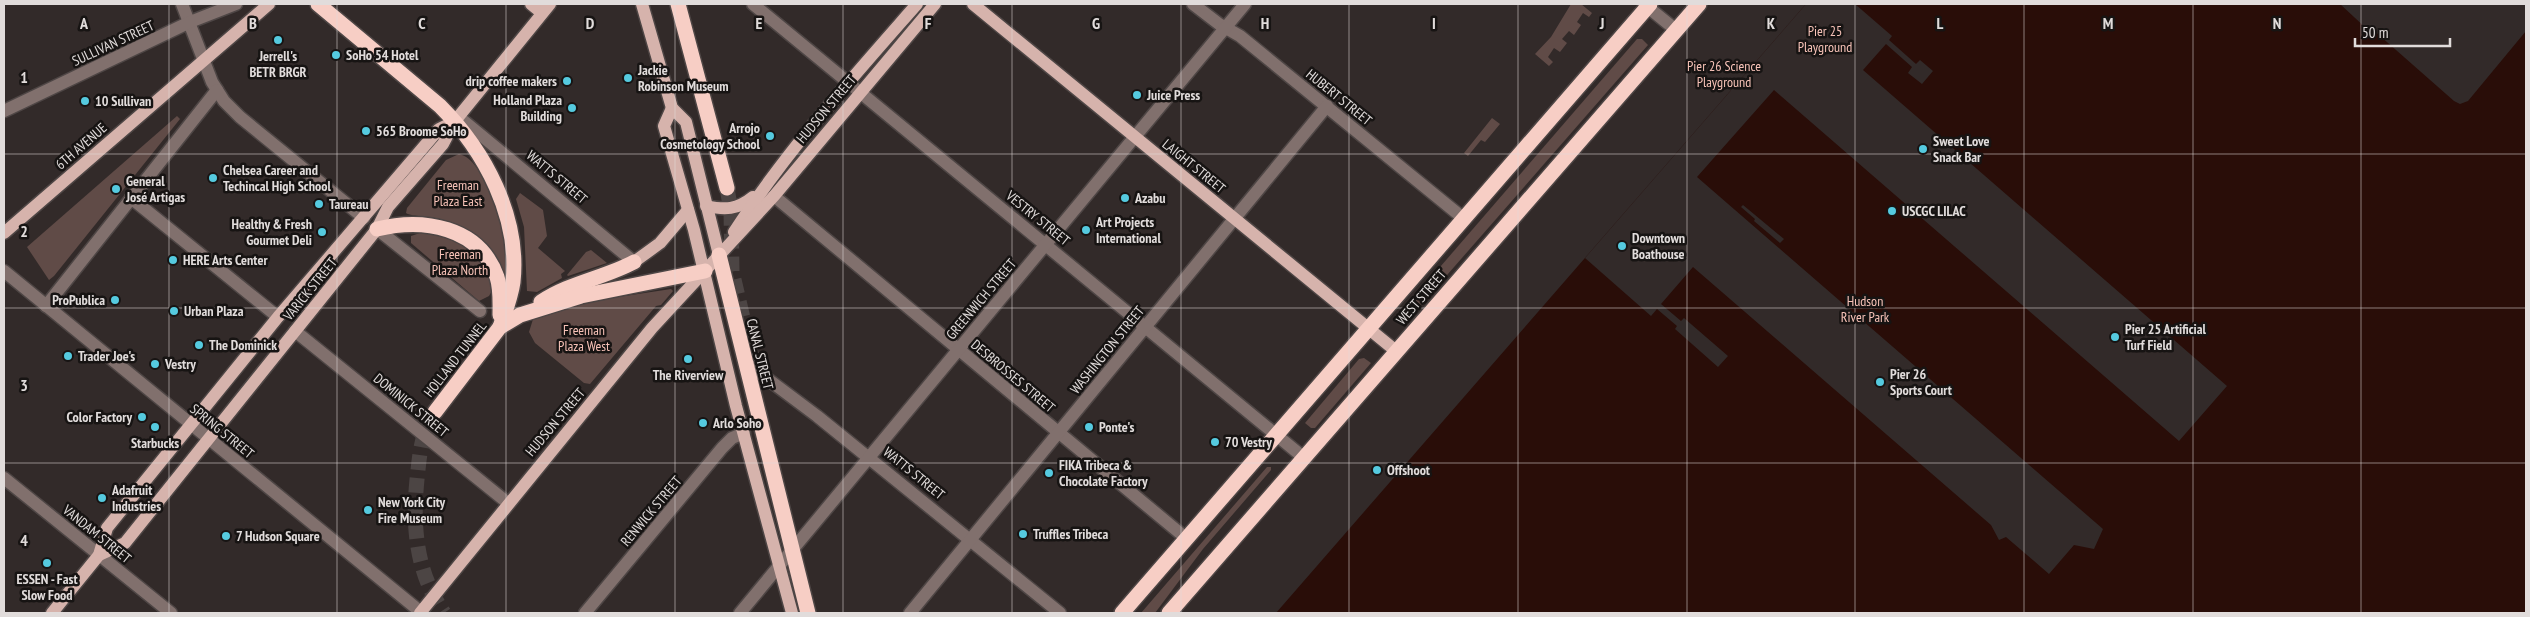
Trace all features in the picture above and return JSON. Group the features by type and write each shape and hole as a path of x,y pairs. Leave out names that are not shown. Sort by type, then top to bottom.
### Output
{"highway":[{"name":"WATTS STREET","path":"318,4 457,119"},
{"path":"678,4 727,188"},
{"name":"WEST STREET","path":"1169,613 1699,4"},
{"name":"WEST STREET","path":"1122,613 1647,5"},
{"path":"457,119 488,170 508,220 514,272 511,292 500,327"},
{"path":"377,229 388,226 430,224 454,231 469,240 487,258 496,275 499,290 500,327"},
{"name":"CANAL STREET","path":"719,255 791,552 808,613"},
{"path":"500,327 552,294 608,274 634,262"},
{"path":"520,315 581,296 704,271"},
{"name":"HOLLAND TUNNEL","path":"435,412 500,327"}],"main road":[{"name":"6TH AVENUE","path":"4,233 269,4"},
{"path":"531,4 546,8"},
{"name":"CANAL STREET","path":"642,4 672,108 686,122 719,255"},
{"name":"HUDSON STREET","path":"719,255 764,188 849,82 917,4"},
{"name":"HUDSON STREET","path":"421,613 508,503 652,328 774,196 936,4"},
{"name":"LAIGHT STREET","path":"973,4 1396,351"},
{"name":"VARICK STREET","path":"99,555 125,543 377,229 388,207 444,144 457,119 546,8"},
{"path":"672,108 664,126 688,210 778,566 792,613"},
{"name":"VARICK STREET","path":"52,613 99,555 107,528 190,424 278,317 439,129 457,119"},
{"path":"706,206 723,210 732,208 747,202 764,188"},
{"path":"634,262 660,243 688,210"}],"street":[{"path":"182,4 217,90 240,117 364,218"},
{"name":"SULLIVAN STREET","path":"4,111 190,22 236,4"},
{"name":"VESTRY STREET","path":"753,4 1303,457"},
{"name":"HUBERT STREET","path":"1193,4 1240,36 1463,218"},
{"name":"GREENWICH STREET","path":"740,613 1245,4"},
{"path":"1647,5 1676,30"},
{"path":"46,306 217,90"},
{"name":"WASHINGTON STREET","path":"910,613 1327,106"},
{"name":"WATTS STREET","path":"457,119 634,262"},
{"name":"DESBROSSES STREET","path":"774,196 1187,540"},
{"path":"131,198 278,317"},
{"path":"377,229 480,311"},
{"name":"SPRING STREET","path":"4,272 421,613"},
{"name":"DOMINICK STREET","path":"295,331 508,503"},
{"name":"WATTS STREET","path":"745,362 870,458 1060,613"},
{"name":"RENWICK STREET","path":"586,613 722,448 732,438 744,432"},
{"name":"VANDAM STREET","path":"4,478 171,613"}],"green space":[{"path":"1571,4 1581,4 1592,13 1589,17 1583,13 1577,22 1581,25 1574,35 1569,31 1562,39 1567,43 1560,52 1554,48 1548,57 1553,62 1549,66 1535,54 1551,37"},
{"path":"1637,39 1642,39 1648,45 1406,322 1402,323 1396,318"},
{"path":"177,116 180,119 49,280 27,247"},
{"path":"1492,118 1500,124 1485,142 1481,140 1468,156 1464,153"},
{"name":"Freeman Plaza East","path":"459,154 468,159 477,169 492,197 498,214 506,244 506,290 472,241 456,226 442,219 406,213 407,208 446,160"},
{"path":"520,193 543,210 547,236 538,248 565,271 561,274 562,278 537,292 527,291 524,227 516,199"},
{"name":"Freeman Plaza North","path":"423,232 448,237 459,242 477,256 489,277 493,289 489,296 479,301 411,243 411,236"},
{"path":"591,250 607,263 568,276 586,252"},
{"name":"Freeman Plaza West","path":"671,289 673,291 661,305 656,306 590,384 584,383 535,343 529,332 534,316 565,305"},
{"path":"1364,358 1371,363 1315,428 1311,428 1305,423 1359,359"},
{"path":"1267,467 1271,467 1271,470 1203,549 1155,613 1141,613"}],"shaded area":[{"name":"Hudson River Park","path":"1806,4 2340,4 2368,30 2371,28 2454,101 2460,104 2468,101 2526,31 2526,613 1276,613"}],"pier":[{"path":"1806,4 1855,4 1892,36 1889,40 1916,64 1920,60 1933,71 1922,84 1908,73 1912,67 1886,44 1863,70 2227,386 2179,441 1774,90 1697,177 2103,529 2094,549 2074,545 2049,574 2006,537 1999,540 1991,525 1693,267 1661,304 1681,321 1684,318 1728,356 1718,367 1675,329 1677,326 1657,309 1651,316 1585,258"},
{"path":"1743,205 1784,239 1780,243 1754,221 1755,219 1741,207"}],"tunnel":[{"path":"727,188 731,211 732,271 757,378"},
{"path":"435,412 423,440 415,508 421,562 426,579 444,613"}],"place":[{"name":"Jerrell's BETR BRGR","path":"278,40"},
{"name":"SoHo 54 Hotel","path":"336,55"},
{"name":"Jackie Robinson Museum","path":"628,78"},
{"name":"drip coffee makers","path":"567,81"},
{"name":"Juice Press","path":"1137,95"},
{"name":"10 Sullivan","path":"85,101"},
{"name":"Holland Plaza Building","path":"572,108"},
{"name":"565 Broome SoHo","path":"366,131"},
{"name":"Arrojo Cosmetology School","path":"770,136"},
{"name":"Sweet Love Snack Bar","path":"1923,149"},
{"name":"Chelsea Career and Techincal High School","path":"213,178"},
{"name":"General José Artigas","path":"116,189"},
{"name":"Azabu","path":"1125,198"},
{"name":"Taureau","path":"319,204"},
{"name":"USCGC LILAC","path":"1892,211"},
{"name":"Art Projects International","path":"1086,230"},
{"name":"Healthy & Fresh Gourmet Deli","path":"322,232"},
{"name":"Downtown Boathouse","path":"1622,246"},
{"name":"HERE Arts Center","path":"173,260"},
{"name":"ProPublica","path":"115,300"},
{"name":"Urban Plaza","path":"174,311"},
{"name":"Pier 25 Artificial Turf Field","path":"2115,337"},
{"name":"The Dominick","path":"199,345"},
{"name":"Trader Joe's","path":"68,356"},
{"name":"The Riverview","path":"688,359"},
{"name":"Vestry","path":"155,364"},
{"name":"Pier 26 Sports Court","path":"1880,382"},
{"name":"Color Factory","path":"142,417"},
{"name":"Arlo Soho","path":"703,423"},
{"name":"Starbucks","path":"155,427"},
{"name":"Ponte's","path":"1089,427"},
{"name":"70 Vestry","path":"1215,442"},
{"name":"Offshoot","path":"1377,470"},
{"name":"FIKA Tribeca & Chocolate Factory","path":"1049,473"},
{"name":"Adafruit Industries","path":"102,498"},
{"name":"New York City Fire Museum","path":"368,510"},
{"name":"Truffles Tribeca","path":"1023,534"},
{"name":"7 Hudson Square","path":"226,536"},
{"name":"ESSEN - Fast Slow Food","path":"47,563"}],"park label":[{"name":"Pier 25 Playground","path":"1825,40"},
{"name":"Pier 26 Science Playground","path":"1724,74"}]}
